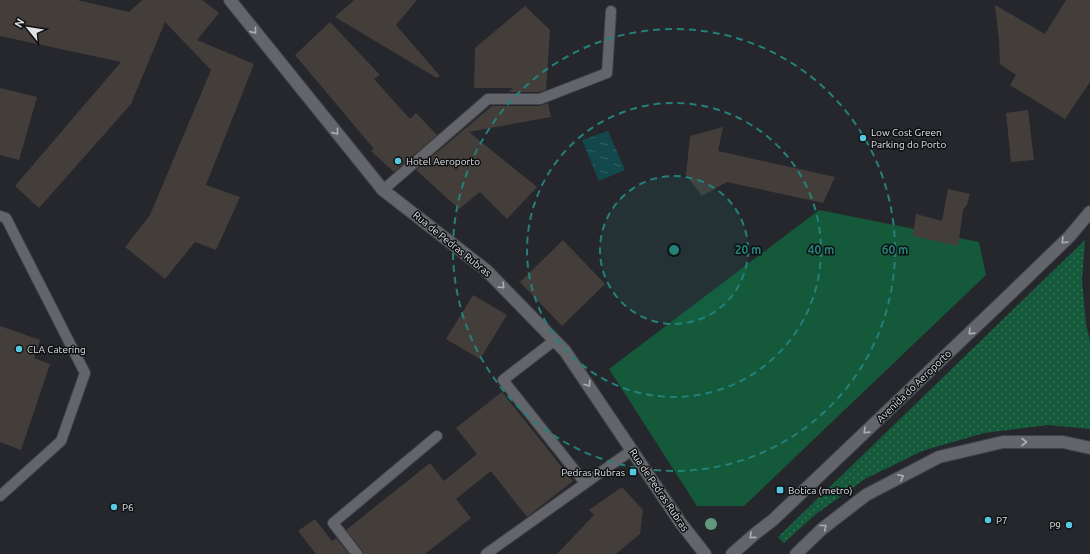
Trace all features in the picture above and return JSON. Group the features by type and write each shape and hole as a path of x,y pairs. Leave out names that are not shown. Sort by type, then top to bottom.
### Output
{"main road":[{"name":"Rua de Pedras Rubras","path":"230,0 383,190 486,270 565,351 680,522 705,554"},
{"name":"Avenida do Aeroporto","path":"732,554 773,520 1008,296 1069,237 1090,212"},
{"path":"796,554 822,529 866,495 939,457 1003,442 1063,442 1090,448"}],"lane":[{"path":"383,190 488,99 540,99 608,73 611,11"},
{"path":"0,216 6,218 85,373 61,441 0,496"},
{"path":"555,340 503,380 585,483"},
{"path":"357,554 333,523 437,436"},
{"path":"486,554 632,450"}],"green space":[{"path":"819,210 979,242 986,275 744,506 697,506 609,369"},
{"path":"1085,240 1082,280 1086,325 1090,340 1090,429 1048,425 984,433 922,451 865,479 816,514 784,543 778,537"}],"water":[{"path":"608,131 625,170 599,181 582,140"}],"building":[{"path":"0,0 77,0 129,12 142,0 202,0 219,13 197,40 254,64 206,185 240,197 216,250 195,242 165,279 125,247 150,215 211,70 165,22 131,104 39,208 15,186 121,62 0,36"},
{"path":"354,0 417,0 396,25 440,76 437,78 335,17"},
{"path":"1066,0 1090,0 1090,82 1065,119 1010,85 1016,75 1000,64 995,5 1045,34"},
{"path":"525,6 550,30 546,90 539,92 508,92 513,88 474,88 475,48"},
{"path":"330,22 380,75 374,79 410,119 416,113 437,135 394,172 371,151 374,149 295,55"},
{"path":"0,88 37,97 19,160 0,155"},
{"path":"548,103 551,117 469,132 537,187 507,219 480,192 459,209 416,170 492,106 540,106"},
{"path":"1028,110 1034,160 1011,162 1006,113"},
{"path":"723,127 718,151 835,177 823,203 727,182 702,196 686,175 690,136"},
{"path":"948,189 970,194 967,205 963,210 958,246 913,236 916,214 942,221"},
{"path":"563,240 605,284 562,326 520,282"},
{"path":"473,295 507,315 480,359 446,339"},
{"name":"CLA Catering","path":"0,326 40,340 34,358 50,364 21,450 0,442"},
{"path":"502,392 573,481 527,517 491,471 456,499 471,518 425,554 363,554 362,550 346,530 430,463 444,481 477,454 456,428"},
{"path":"622,487 643,510 640,534 616,554 557,554 594,515 589,510"},
{"path":"315,519 332,541 336,538 349,554 316,554 298,531"}],"place":[{"name":"Low Cost Green Parking do Porto","path":"863,138"},
{"name":"Hotel Aeroporto","path":"398,161"},
{"name":"CLA Catering","path":"19,349"},
{"name":"Pedras Rubras","path":"633,472"},
{"name":"Botica (metro)","path":"780,490"},
{"name":"P6","path":"114,507"},
{"name":"P7","path":"988,520"},
{"name":"P9","path":"1069,525"}]}
